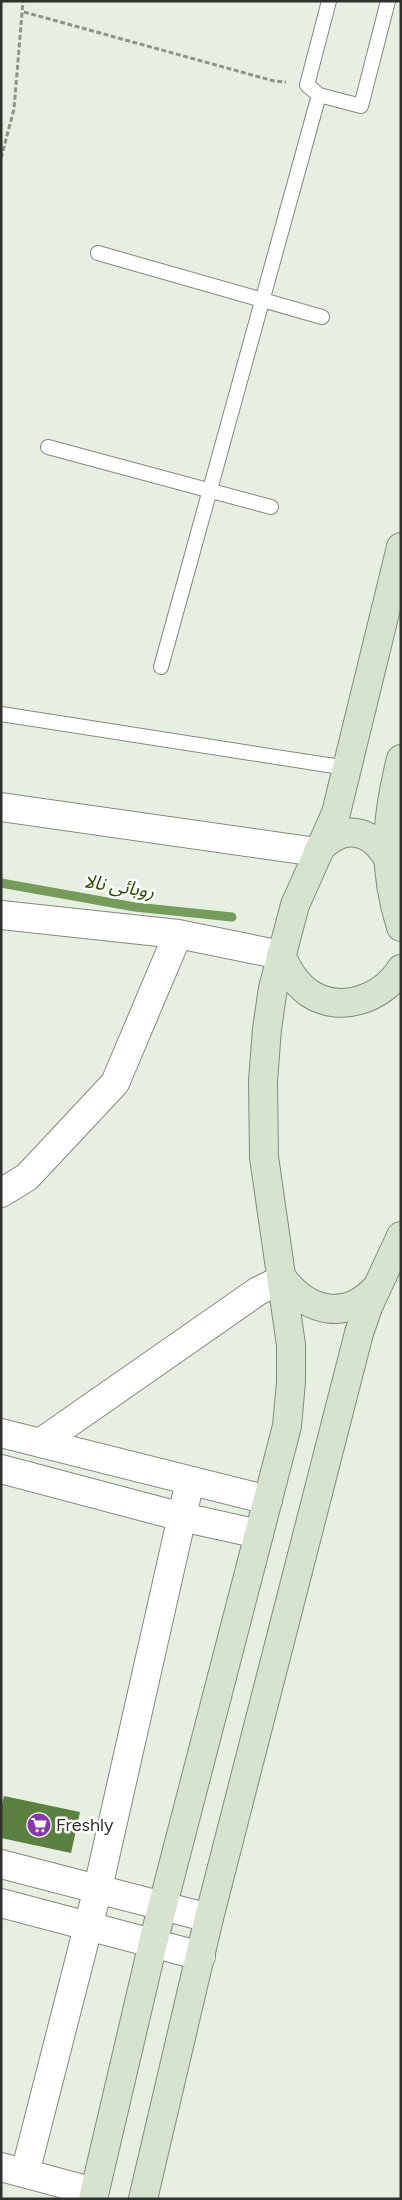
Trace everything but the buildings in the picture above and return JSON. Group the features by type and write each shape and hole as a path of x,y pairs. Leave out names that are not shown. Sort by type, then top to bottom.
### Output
{"street":[{"path":"190,1481 98,1888 13,2170 93,2196 154,1943 287,1426 292,1382 291,1345 264,1157 263,1081 267,1029 280,955 294,905 336,813 401,547"},
{"path":"401,759 388,822 393,876 401,927"},
{"path":"1,807 317,852"},
{"path":"317,852 327,841 334,837 340,834 355,832 370,837 381,846 393,876"},
{"path":"1,915 178,934 280,955 292,977 309,993 331,1002 356,1002 378,993 395,978 401,969"},
{"path":"1,1193 27,1177 115,1083 178,934"},
{"path":"143,2199 209,1918 359,1333 368,1307 401,1236"},
{"path":"283,1279 293,1293 306,1302 330,1308 354,1305 368,1297 380,1284"},
{"path":"40,1442 258,1291 283,1279"},
{"path":"1,1433 268,1500"},
{"path":"1,1469 182,1517 259,1534"},
{"path":"1,1864 209,1918"},
{"path":"1,1903 201,1956"}],"lane":[{"path":"329,1 308,85 319,95 361,106 388,1"},
{"path":"161,668 319,95"},
{"path":"98,253 322,317"},
{"path":"48,447 271,507"},
{"path":"1,714 347,768"}],"path":[{"path":"1,158 14,110 24,12 23,1"},
{"path":"24,12 274,81 308,85"}],"waterway":[{"name":"روہائی نالا","path":"1,883 135,907 232,917"}],"place":[{"name":"Freshly","path":"39,1825"}]}
